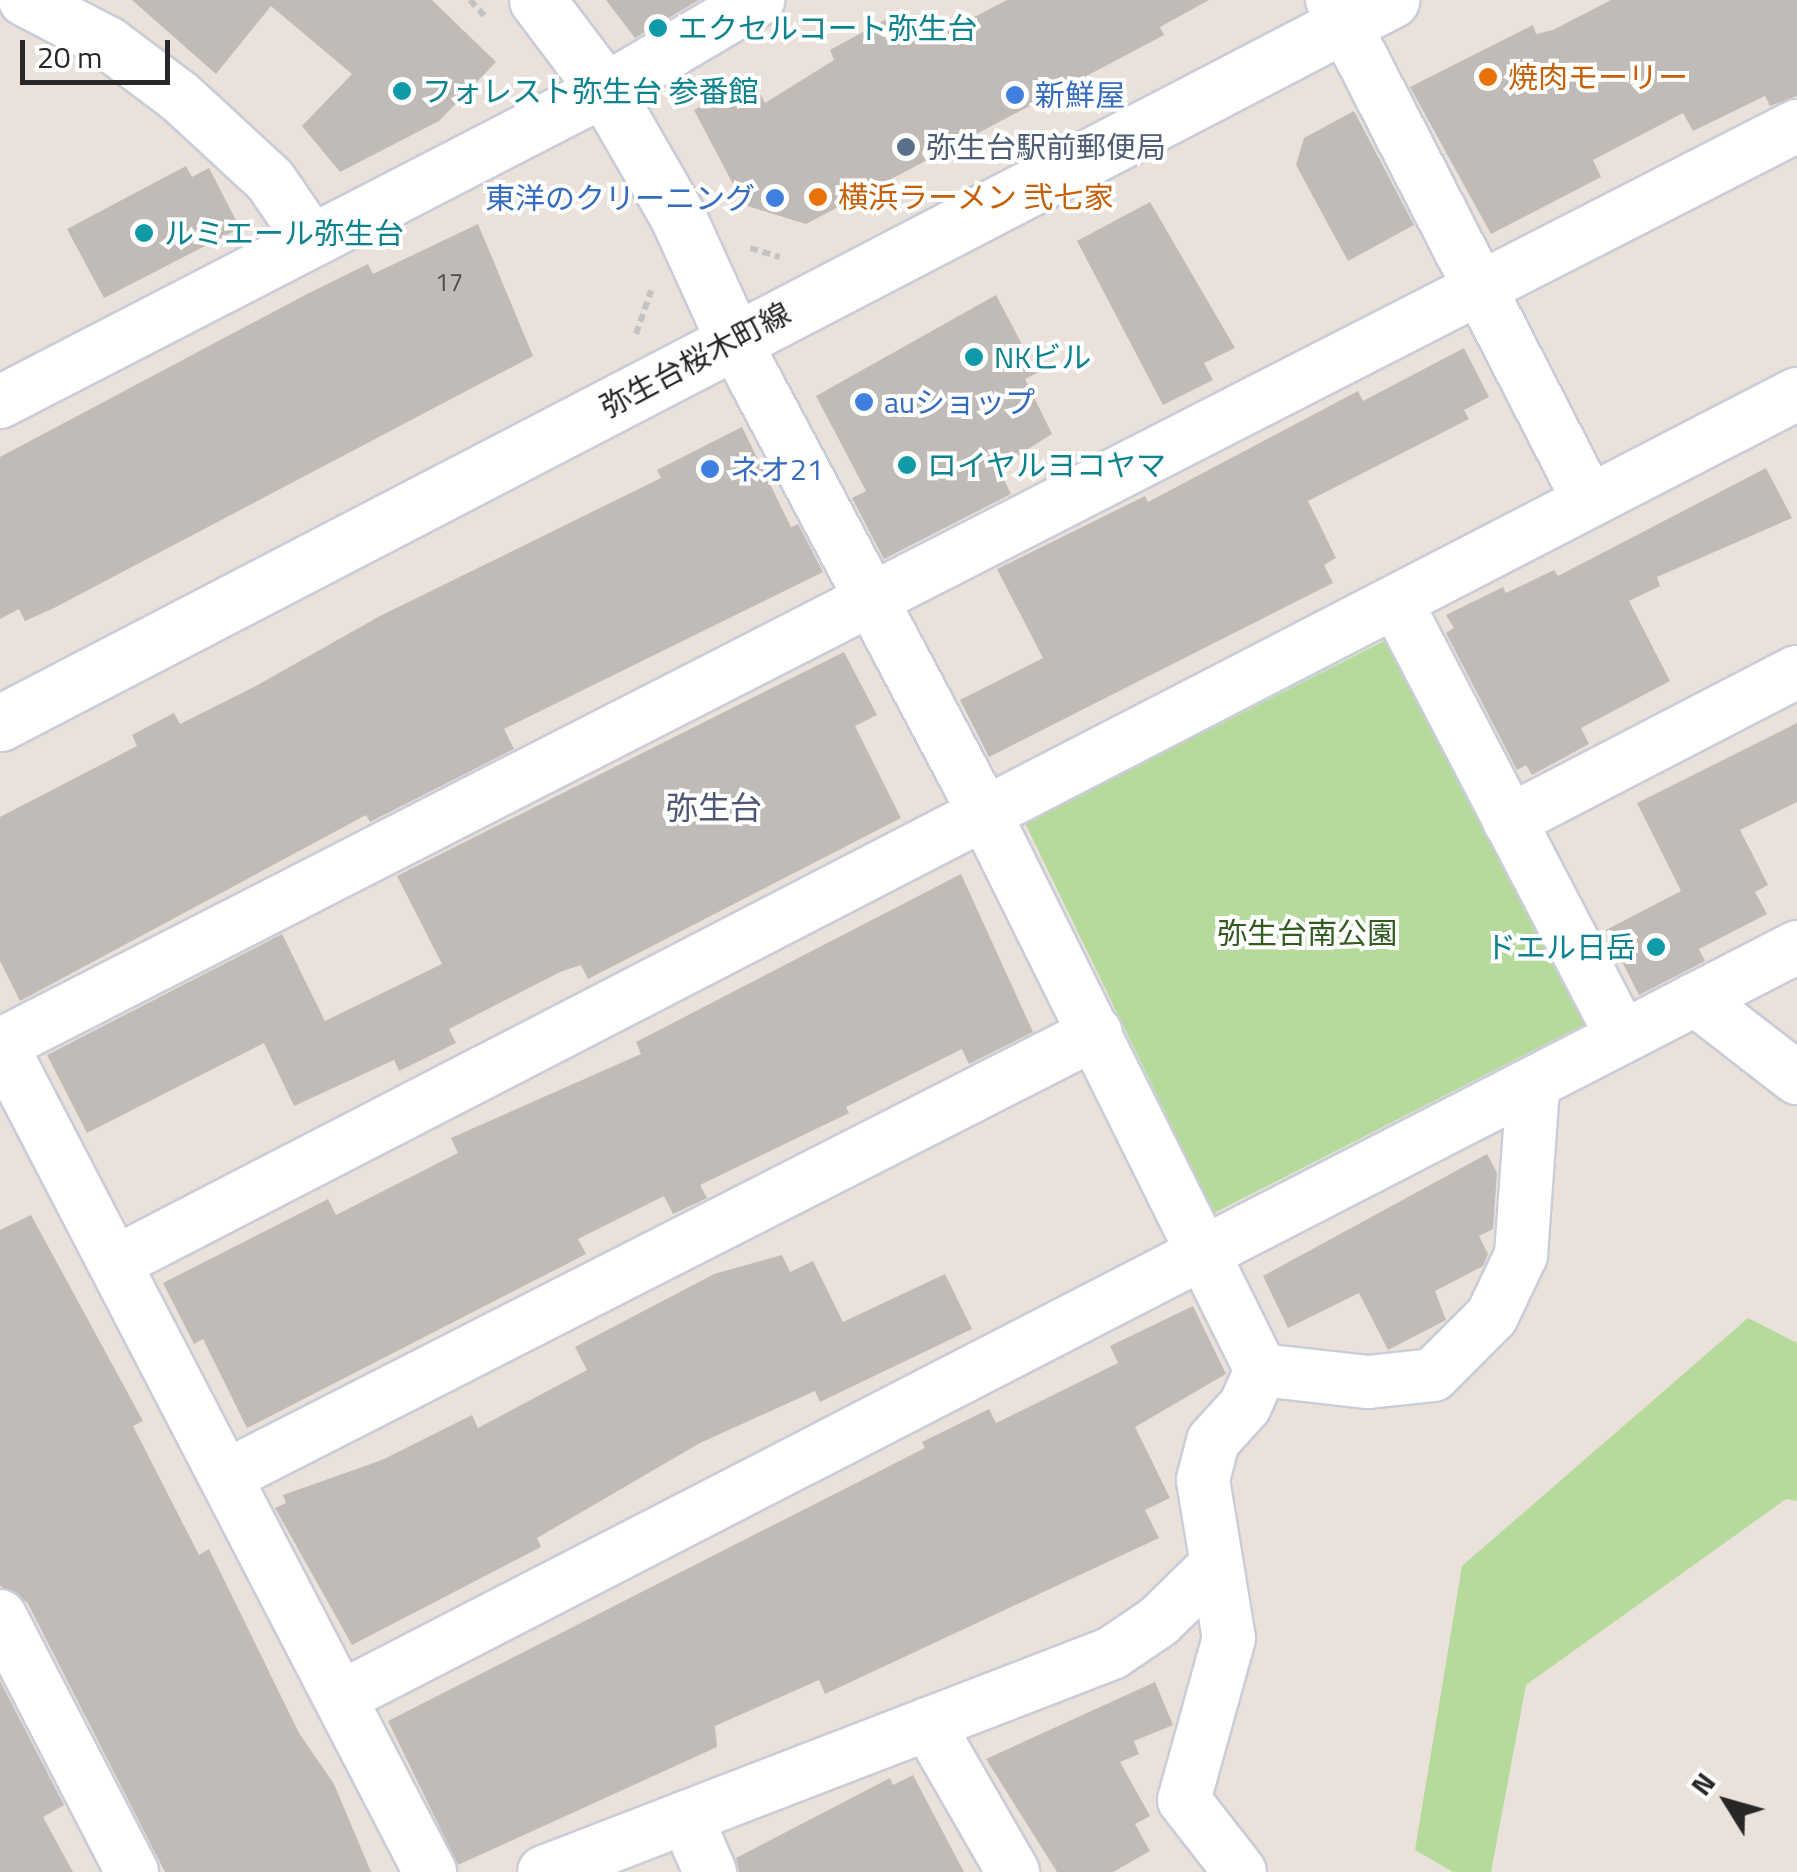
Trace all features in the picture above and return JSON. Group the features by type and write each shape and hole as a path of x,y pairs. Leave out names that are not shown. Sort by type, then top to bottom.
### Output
{"main road":[{"name":"弥生台桜木町線","path":"0,723 1356,8"},
{"path":"514,12 605,90 677,215 734,338"}],"street":[{"path":"25,0 108,42 180,96 270,180 312,240"},
{"path":"0,402 605,90 758,0"},
{"path":"1356,8 1478,291 1589,501"},
{"path":"430,1872 344,1696 0,1044 1797,126"},
{"path":"734,338 986,814 1262,1370"},
{"path":"116,1262 1797,394"},
{"path":"1396,602 1622,1037"},
{"path":"1509,821 1797,672"},
{"path":"344,1696 1533,1087 1797,947"},
{"path":"1695,999 1797,1078"},
{"path":"228,1475 1096,1033"},
{"path":"1262,1370 1368,1382 1433,1375 1492,1316 1521,1255 1533,1087"},
{"path":"1240,1872 1184,1800 1229,1638 1213,1568 1203,1480 1213,1441 1244,1406 1262,1370"},
{"path":"544,1872 1112,1653 1159,1621 1213,1568"},
{"path":"0,1616 132,1872"},
{"path":"928,1724 1013,1872"},
{"path":"686,1817 710,1872"}],"path":[{"path":"470,0 514,12"},
{"path":"645,280 653,296 635,332 660,378"}],"green space":[{"name":"弥生台南公園","path":"1388,639 1585,1024 1214,1213 1025,823"},
{"path":"1748,1318 1797,1343 1797,1501 1786,1499 1526,1685 1491,1872 1453,1872 1415,1850 1462,1566"}],"building":[{"path":"132,0 432,0 496,62 439,121 340,172 302,126 352,74 271,6 216,74"},
{"path":"606,0 699,0 635,38"},
{"path":"1007,0 1209,0 1160,27 1164,35 806,224 744,205 694,110 753,79 765,103 834,60 830,50 901,11 920,45"},
{"path":"1611,0 1797,0 1797,96 1770,106 1765,96 1693,131 1683,113 1593,160 1601,177 1491,234 1410,87 1533,25 1536,34 1553,30"},
{"path":"1354,111 1414,225 1348,261 1296,165 1304,138"},
{"name":"ルミエール弥生台","path":"186,166 192,177 209,168 240,228 104,298 67,229"},
{"path":"1150,202 1235,348 1204,363 1213,380 1163,405 1077,241"},
{"path":"478,224 533,356 54,608 25,621 19,609 0,619 0,457 368,264 373,274"},
{"path":"996,295 1037,373 1025,379 1052,434 998,468 1011,494 884,559 852,498 866,491 816,396"},
{"path":"1464,348 1489,397 1464,410 1469,419 1308,501 1336,558 1324,565 1333,583 989,757 960,700 1043,658 997,569 1145,496 1148,502 1358,391 1363,401"},
{"path":"742,427 791,527 798,524 823,572 504,729 514,749 370,822 366,815 20,1001 0,961 0,817 137,746 132,735 174,713 180,724 252,688 380,616 661,478 657,470"},
{"path":"1766,468 1792,518 1657,577 1660,586 1629,601 1670,681 1581,728 1589,744 1532,775 1526,765 1517,770 1446,633 1454,628 1446,615 1503,587 1506,593 1554,570 1558,576"},
{"path":"844,652 877,715 855,726 901,818 588,979 581,965 560,972 449,1029 456,1043 399,1071 394,1060 294,1106 264,1043 87,1133 47,1055 282,934 325,1021 442,964 397,876"},
{"path":"1797,723 1797,802 1740,830 1768,885 1755,892 1767,914 1699,949 1705,961 1639,995 1606,930 1681,891 1637,803"},
{"path":"961,874 1033,1032 969,1064 962,1049 846,1107 849,1113 700,1185 707,1198 673,1214 664,1196 578,1239 586,1254 247,1428 203,1339 194,1344 163,1283 328,1199 336,1215 458,1153 451,1138 641,1054 636,1042"},
{"path":"1487,1154 1497,1173 1493,1229 1479,1236 1488,1254 1483,1266 1435,1291 1446,1320 1388,1350 1359,1293 1288,1328 1263,1276"},
{"path":"31,1215 143,1421 133,1426 199,1555 209,1549 299,1733 334,1784 371,1872 165,1872 27,1602 0,1586 0,1230"},
{"path":"782,1255 790,1272 813,1261 843,1322 945,1274 972,1329 820,1402 815,1391 700,1443 537,1538 541,1547 352,1645 275,1508 286,1503 283,1495 382,1460 472,1415 478,1428 587,1370 575,1347 714,1274"},
{"path":"1193,1306 1226,1374 1135,1427 1170,1498 1145,1510 1159,1538 825,1694 819,1680 715,1726 717,1747 458,1865 388,1721 925,1448 922,1442 989,1409 996,1423 1118,1363 1110,1346"},
{"path":"0,1681 64,1805 43,1817 73,1872 0,1872"},
{"path":"1155,1682 1173,1725 1134,1741 1139,1754 1120,1762 1150,1816 1135,1824 1150,1851 1113,1872 1057,1872 986,1759"},
{"path":"913,1775 964,1872 739,1872 736,1858 890,1778 893,1785"}],"place":[{"name":"エクセルコート弥生台","path":"658,28"},
{"name":"焼肉モーリー","path":"1488,77"},
{"name":"フォレスト弥生台 参番館","path":"402,91"},
{"name":"新鮮屋","path":"1015,95"},
{"name":"弥生台駅前郵便局","path":"906,147"},
{"name":"横浜ラーメン 弐七家","path":"818,197"},
{"name":"東洋のクリーニング","path":"775,198"},
{"name":"ルミエール弥生台","path":"144,233"},
{"name":"NKビル","path":"974,357"},
{"name":"auショップ","path":"864,402"},
{"name":"ロイヤルヨコヤマ","path":"907,465"},
{"name":"ネオ21","path":"710,469"},
{"name":"ドエル日岳","path":"1656,947"}],"district":[{"name":"弥生台","path":"714,807"}]}
